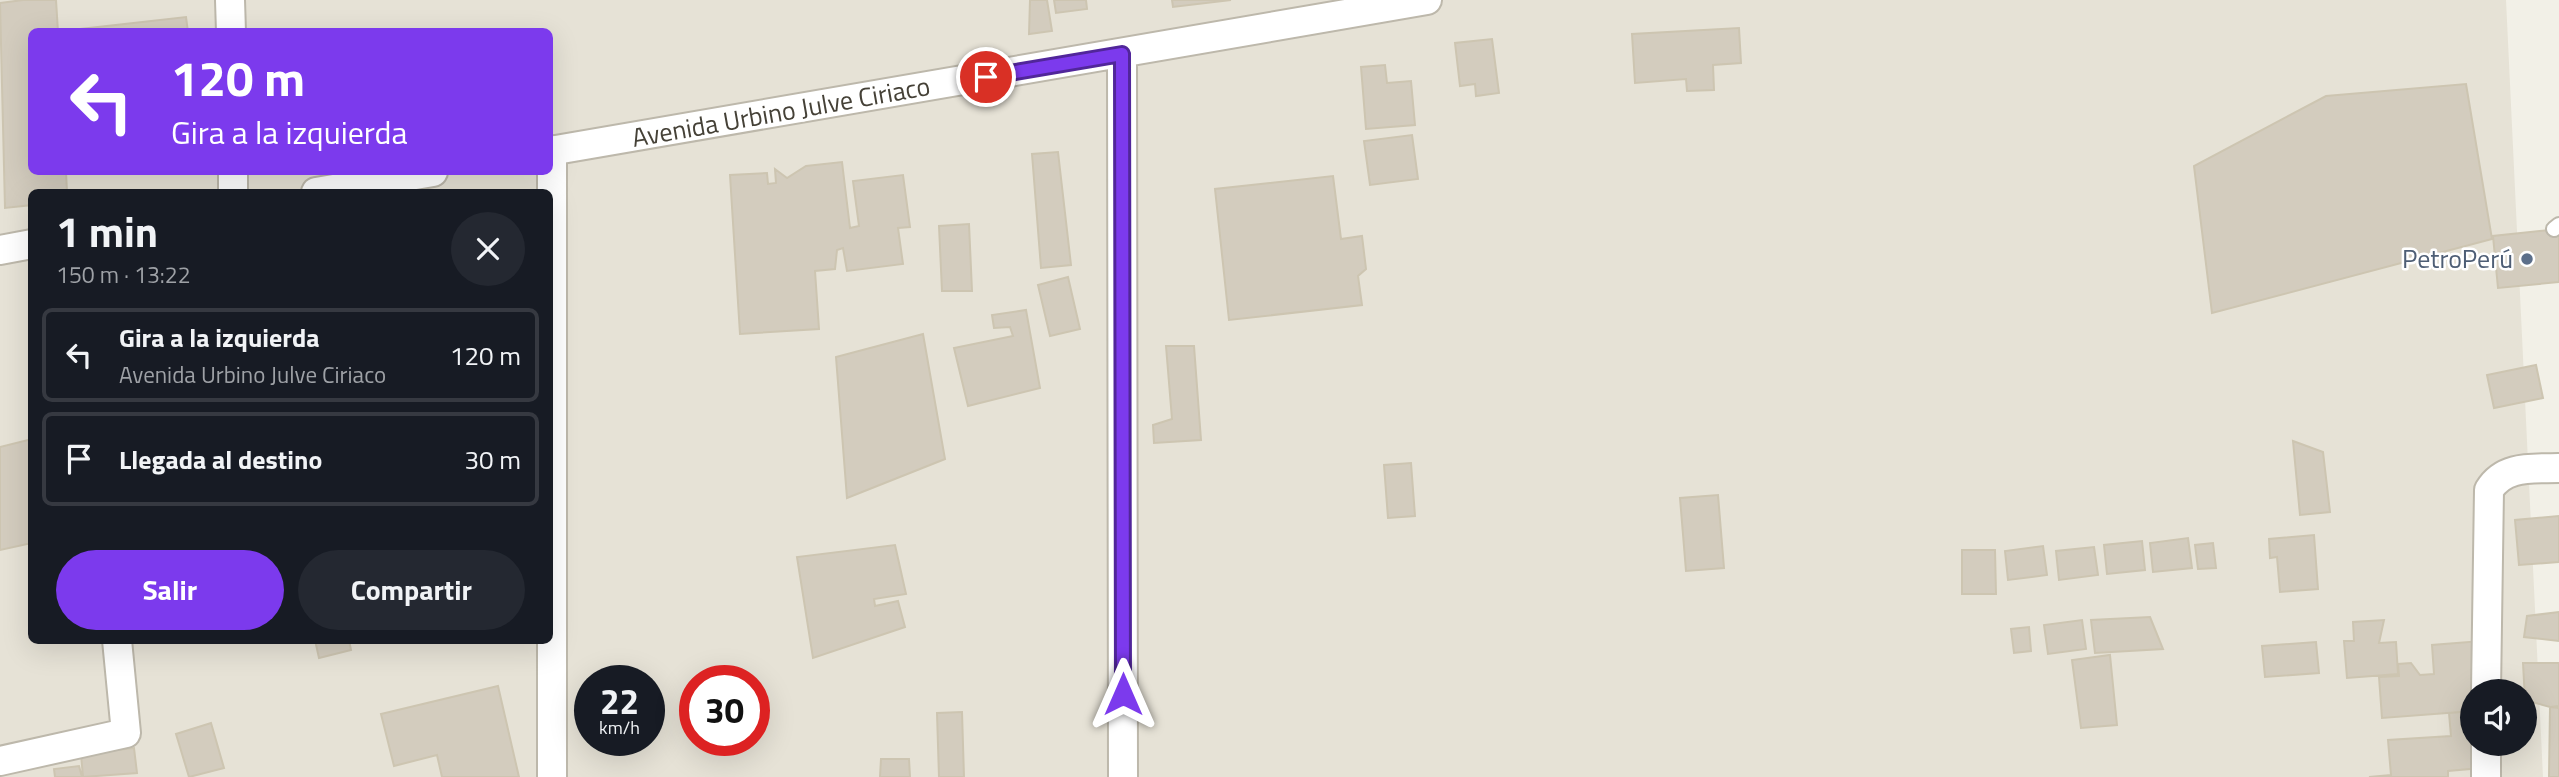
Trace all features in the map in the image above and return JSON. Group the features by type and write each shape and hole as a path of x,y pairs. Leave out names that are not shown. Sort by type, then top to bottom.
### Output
{"street":[{"path":"230,0 231,28"},
{"name":"Avenida Urbino Julve Ciriaco","path":"553,150 1427,0"},
{"path":"1122,54 1123,777"},
{"path":"334,189 415,175"},
{"path":"0,250 28,245"},
{"path":"2486,679 2489,490 2501,475 2510,471 2559,468"},
{"path":"0,761 126,733 117,644"},
{"path":"552,644 552,777"},
{"path":"2486,756 2486,777"}],"shaded area":[{"path":"0,0 2506,0 2543,777 0,777"}],"building":[{"path":"56,0 58,28 28,28 28,175 66,175 67,189 28,189 28,205 5,208 0,3"},
{"path":"1030,0 1047,0 1052,31 1029,34"},
{"path":"1054,0 1086,0 1087,9 1056,13"},
{"path":"1172,0 1231,0 1173,7"},
{"path":"186,17 187,28 89,28"},
{"path":"1739,28 1741,63 1713,65 1714,90 1687,91 1686,79 1635,83 1632,34"},
{"path":"1492,39 1499,93 1476,96 1475,84 1460,86 1455,43"},
{"path":"1385,65 1387,83 1411,81 1415,125 1366,129 1361,67"},
{"path":"2466,84 2492,239 2212,313 2194,166 2326,96"},
{"path":"1412,135 1418,179 1370,185 1364,141"},
{"path":"1058,152 1071,265 1041,268 1032,154"},
{"path":"842,162 850,228 859,226 853,181 903,175 910,227 898,228 903,264 847,271 843,248 837,250 835,269 815,271 819,329 740,334 730,175 767,173 768,184 776,183 775,169 787,178 806,166"},
{"path":"1333,176 1341,239 1362,236 1366,269 1358,276 1362,305 1229,320 1215,189"},
{"path":"969,224 972,291 942,291 939,226"},
{"name":"PetroPerú","path":"2559,229 2559,282 2498,288 2493,236"},
{"path":"1068,277 1080,329 1050,336 1038,285"},
{"path":"1026,310 1040,388 968,406 954,348 1013,336 1010,327 994,328 992,315"},
{"path":"923,334 945,459 847,498 836,357"},
{"path":"1166,346 1194,346 1201,440 1154,443 1153,425 1172,419"},
{"path":"2536,365 2543,398 2494,408 2487,375"},
{"path":"28,440 28,544 0,550 0,447"},
{"path":"2293,441 2323,452 2330,512 2300,515"},
{"path":"1411,463 1415,516 1388,518 1384,465"},
{"path":"1718,495 1724,568 1686,571 1680,498"},
{"path":"2559,516 2559,562 2519,565 2515,520"},
{"path":"2314,535 2318,589 2280,592 2277,557 2270,558 2269,539"},
{"path":"2188,538 2192,568 2153,572 2150,543"},
{"path":"2142,541 2145,570 2107,574 2104,545"},
{"path":"2213,543 2216,568 2198,569 2195,545"},
{"path":"895,545 906,594 874,599 875,606 898,601 905,627 813,658 797,557"},
{"path":"2043,546 2047,575 2008,580 2005,551"},
{"path":"2094,547 2098,575 2059,580 2056,551"},
{"path":"1962,550 1995,550 1996,594 1962,594"},
{"path":"2559,612 2559,641 2524,637 2527,616"},
{"path":"2150,617 2163,649 2095,653 2091,620"},
{"path":"2082,620 2086,649 2048,654 2044,625"},
{"path":"2384,620 2379,643 2396,642 2398,674 2347,678 2344,641 2354,641 2353,622"},
{"path":"2029,627 2031,651 2014,653 2011,629"},
{"path":"2481,641 2475,679 2460,679 2460,712 2382,718 2379,677 2399,676 2398,664 2411,663 2420,675 2434,674 2432,645"},
{"path":"2316,642 2319,673 2265,677 2262,646"},
{"path":"316,644 350,644 351,650 319,658"},
{"path":"2110,655 2117,725 2081,728 2072,660"},
{"path":"2523,663 2559,663 2559,706 2537,703 2537,679 2524,679"},
{"path":"498,686 519,777 442,777 437,755 394,766 381,714"},
{"path":"2550,707 2559,708 2559,777 2549,777"},
{"path":"962,712 964,777 939,777 937,713"},
{"path":"2460,712 2460,756 2477,756 2481,768 2448,771 2448,777 2369,777 2391,775 2388,740 2451,736 2449,713"},
{"path":"211,723 224,768 189,777 176,734"},
{"path":"134,748 137,773 83,777 81,754"},
{"path":"881,759 909,759 910,777 880,777"},
{"path":"79,766 82,777 55,777 54,769"}],"place":[{"name":"PetroPerú","path":"2527,259"}],"route":[{"path":"986,77 1122,54 1123,694"}]}
